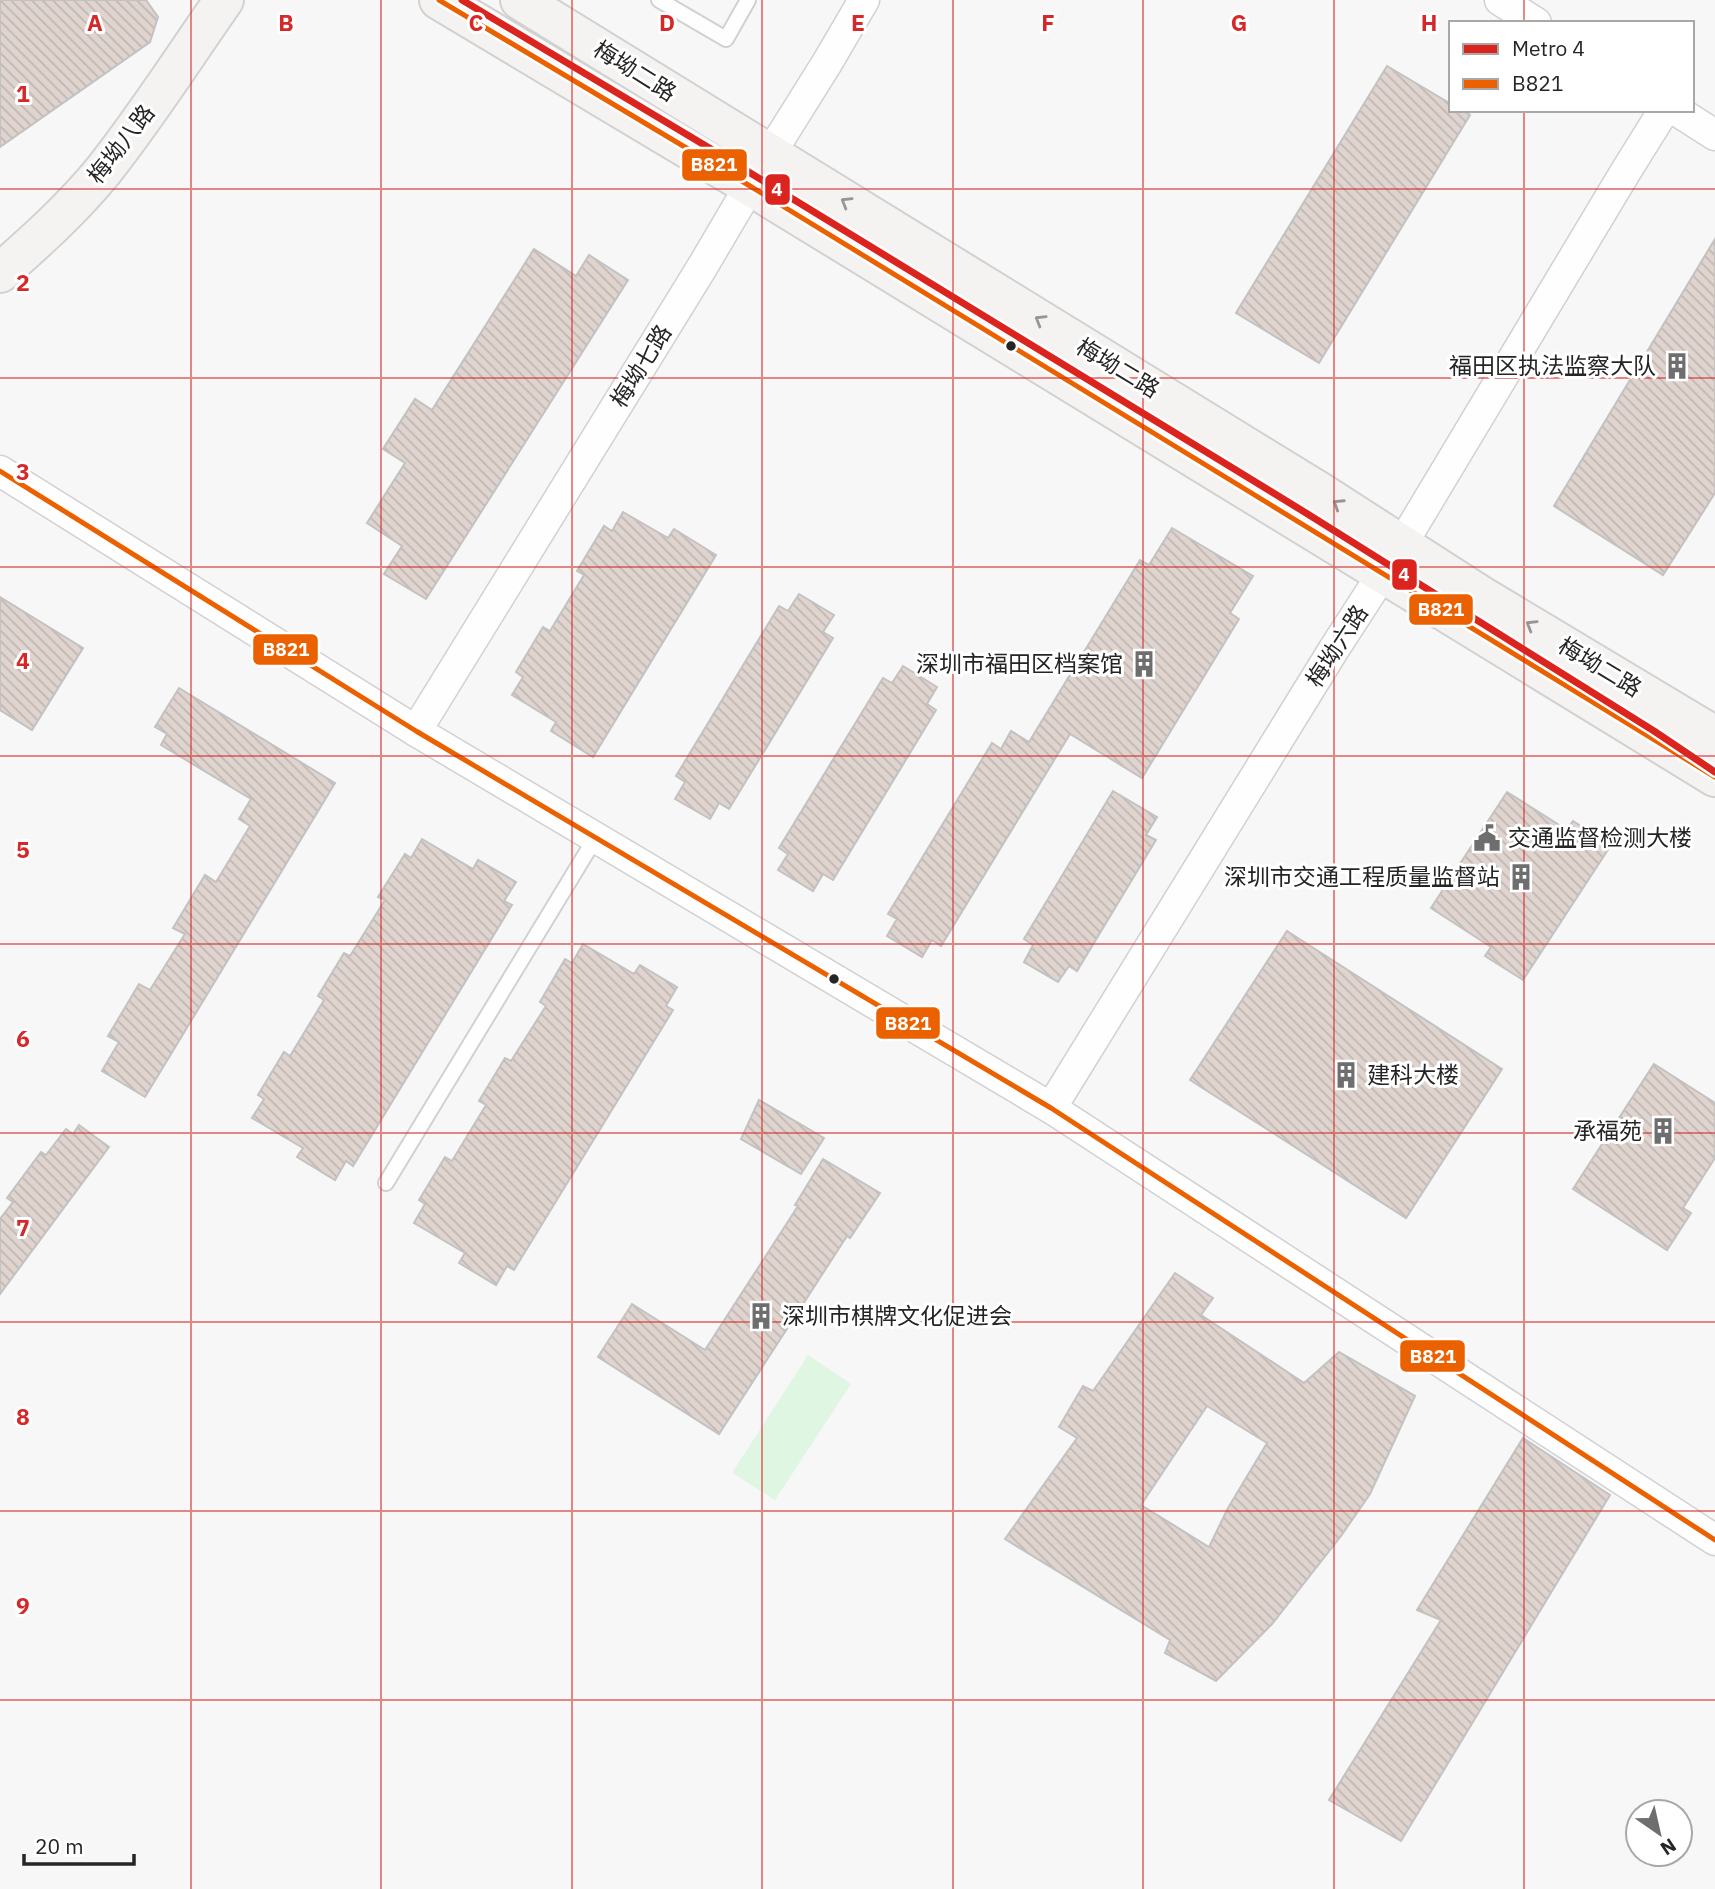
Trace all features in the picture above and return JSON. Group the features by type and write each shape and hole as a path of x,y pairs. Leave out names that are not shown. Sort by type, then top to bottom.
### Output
{"street":[{"name":"梅坳八路","path":"0,273 49,230 101,173 142,119 224,0"},
{"name":"梅坳二路","path":"439,0 760,170 1311,486 1392,559 1715,777"},
{"name":"梅坳二路","path":"520,0 760,170"},
{"name":"梅坳七路","path":"416,731 864,0"},
{"path":"1500,0 1533,21"},
{"name":"梅坳六路","path":"1051,1108 1392,559 1663,112"},
{"path":"1679,112 1715,135"},
{"path":"0,471 416,731 1051,1108 1715,1540"},
{"name":"梅坳二路","path":"1392,559 1480,595 1715,736"}],"lane":[{"path":"659,0 726,39 748,0"},
{"path":"386,1183 596,837"}],"green space":[{"path":"808,1355 851,1384 775,1500 732,1473"}],"building":[{"path":"0,0 146,0 158,17 150,42 0,147"},
{"path":"1387,66 1449,103 1449,112 1465,112 1470,115 1319,363 1236,313"},
{"name":"福田区执法监察大队","path":"1715,239 1715,493 1663,575 1554,506"},
{"path":"534,249 576,276 589,255 628,280 426,599 384,574 402,546 367,523 405,463 383,449 415,399 432,410"},
{"path":"623,512 668,538 674,529 716,555 593,757 551,731 556,722 512,695 523,677 516,672 543,627 550,631 584,575 577,571 604,526 612,531"},
{"name":"深圳市福田区档案馆","path":"1172,528 1253,576 1230,613 1239,619 1142,778 1070,734 941,946 932,940 922,957 887,936 897,919 888,914 992,743 1001,749 1011,731 1029,742 1140,560 1149,565"},
{"path":"799,594 834,615 823,632 833,638 729,809 719,803 710,819 675,799 685,782 676,776 779,606 788,611"},
{"path":"0,597 83,648 32,730 0,710"},
{"path":"903,666 937,687 927,704 936,710 833,880 823,874 813,891 778,870 788,854 779,848 883,678 892,683"},
{"path":"179,688 335,783 145,1097 102,1071 119,1042 108,1036 139,984 150,990 185,934 173,928 205,875 216,882 250,826 239,819 251,799 161,745 167,734 155,727"},
{"path":"1113,791 1157,817 1146,835 1156,840 1077,971 1069,966 1058,982 1024,962 1033,945 1024,939"},
{"name":"深圳市交通工程质量监督站","path":"1507,792 1567,830 1573,821 1611,845 1523,980 1485,956 1491,947 1431,908"},
{"path":"422,839 473,869 478,860 516,882 504,901 512,905 353,1166 346,1161 335,1180 297,1157 303,1148 252,1118 264,1099 258,1095 284,1052 290,1056 324,1000 318,996 344,953 350,956 385,900 378,897 405,854 411,858"},
{"name":"建科大楼","path":"1287,931 1502,1069 1406,1218 1190,1080"},
{"path":"583,944 634,974 640,965 677,987 666,1006 673,1010 514,1270 507,1266 496,1285 459,1263 465,1253 414,1223 425,1204 419,1200 445,1157 452,1161 486,1105 479,1101 505,1058 511,1061 546,1006 540,1002 565,959 572,963"},
{"name":"承福苑","path":"1654,1064 1715,1103 1715,1158 1683,1208 1691,1213 1667,1250 1573,1189"},
{"path":"759,1100 824,1138 801,1174 741,1139"},
{"path":"79,1125 109,1147 0,1294 0,1219 13,1202 7,1198 41,1152 46,1155 66,1129 73,1134"},
{"name":"深圳市棋牌文化促进会","path":"823,1159 880,1193 850,1238 847,1236 719,1434 598,1357 632,1304 705,1350 798,1206 795,1205"},
{"path":"1175,1273 1213,1298 1201,1315 1304,1383 1339,1352 1415,1396 1370,1494 1341,1536 1272,1624 1216,1681 1165,1653 1170,1640 1005,1539 1077,1438 1059,1427 1083,1386 1093,1391","holes":["1207,1406 1267,1443 1228,1508 1209,1547 1141,1505"]},
{"path":"1523,1438 1610,1495 1401,1841 1329,1800 1441,1620 1417,1610"}],"metro line":[{"name":"4","path":"462,0 1306,513 1715,772"}],"transit line":[{"name":"B821","path":"439,0 750,186 1715,777"},
{"name":"B821","path":"0,471 416,731 1051,1108 1715,1540"}],"place":[{"name":"福田区执法监察大队","path":"1677,366"},
{"name":"深圳市福田区档案馆","path":"1144,664"},
{"name":"交通监督检测大楼","path":"1487,838"},
{"name":"深圳市交通工程质量监督站","path":"1521,877"},
{"name":"建科大楼","path":"1346,1075"},
{"name":"承福苑","path":"1663,1131"},
{"name":"深圳市棋牌文化促进会","path":"761,1316"}]}
